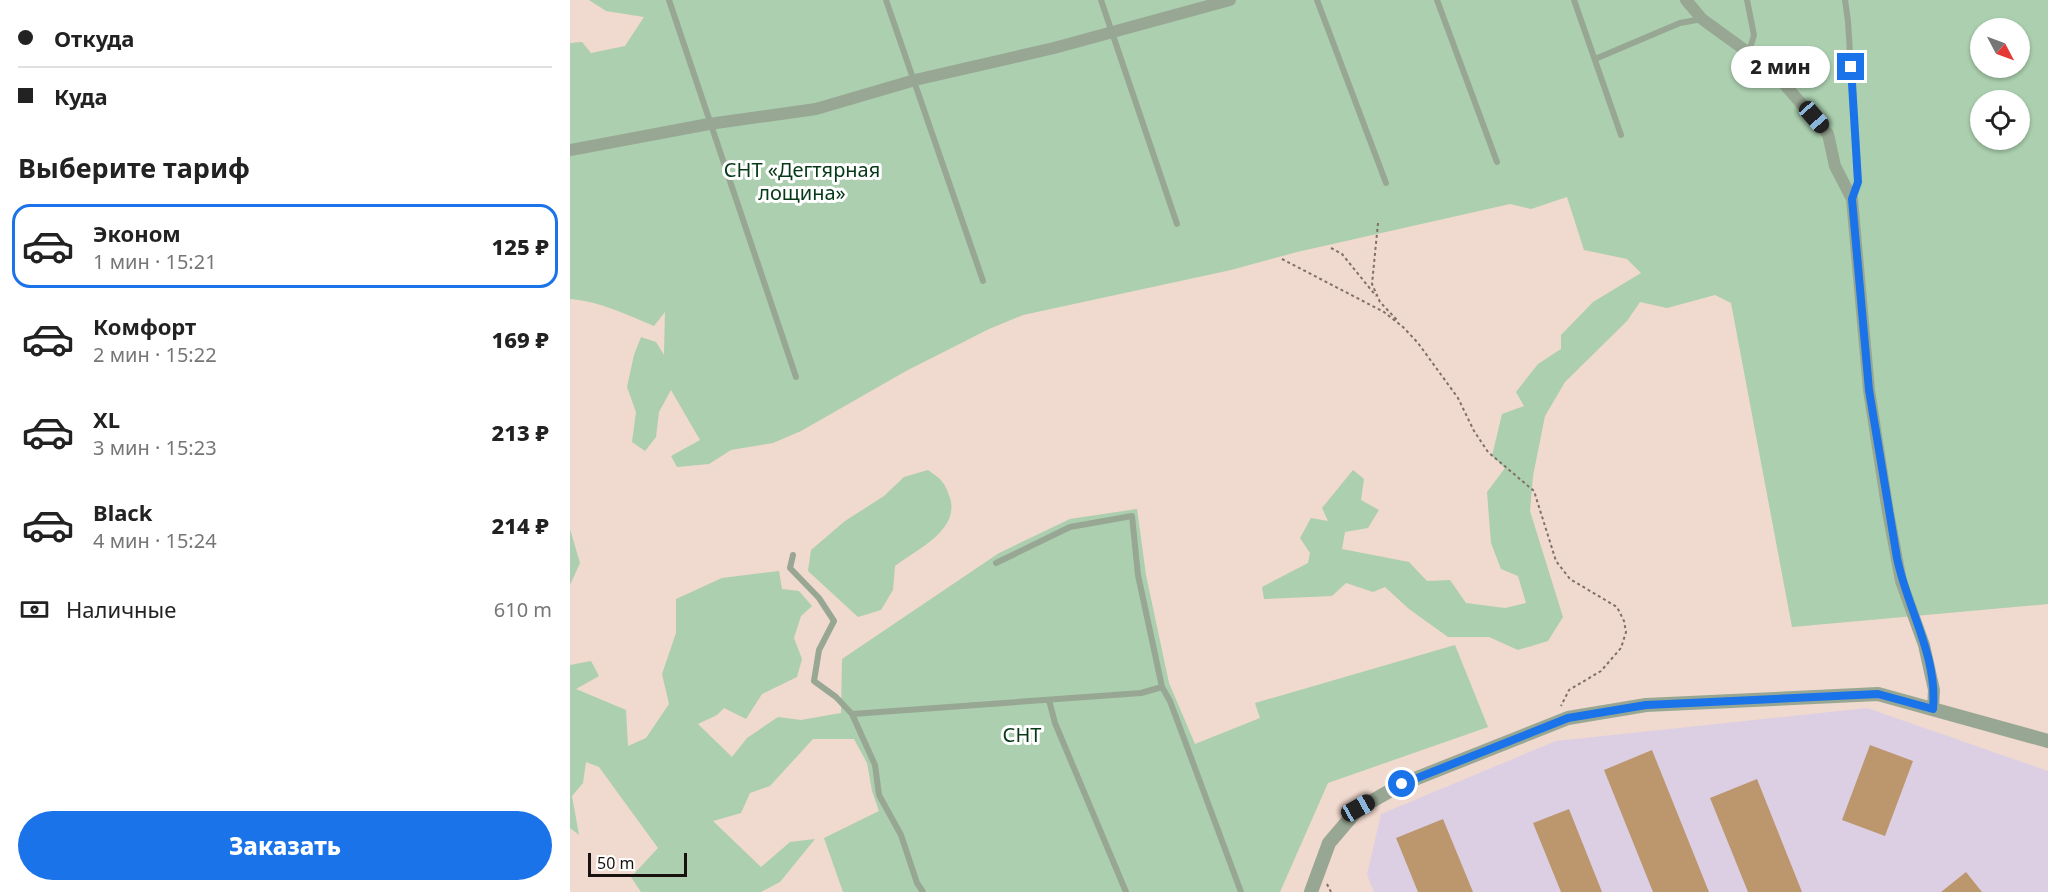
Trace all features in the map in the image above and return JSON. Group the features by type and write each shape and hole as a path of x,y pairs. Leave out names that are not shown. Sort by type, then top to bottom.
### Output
{"street":[{"path":"570,150 709,124 816,109 915,80 1054,48 1230,0"},
{"path":"1686,0 1702,19 1771,69 1828,134 1835,166 1852,199 1869,390 1888,512 1901,581 1924,645 1934,690 1933,709"},
{"path":"1311,892 1329,843 1358,808 1402,784 1568,718 1646,705 1878,694 2048,741"}],"lane":[{"path":"669,0 796,377"},
{"path":"886,0 983,281"},
{"path":"1101,0 1177,224"},
{"path":"1317,0 1386,183"},
{"path":"1437,0 1497,162"},
{"path":"1574,0 1621,135"},
{"path":"1747,0 1754,35 1749,52"},
{"path":"1845,0 1858,182 1852,199"},
{"path":"1594,59 1680,23 1702,19"},
{"path":"996,563 1070,527 1132,516 1138,575 1162,687 1170,701 1241,892"},
{"path":"793,555 790,568 819,598 834,621 819,650 814,681 836,697 852,714 875,765 879,795 901,835 922,892"},
{"path":"852,714 1141,693 1162,687"},
{"path":"1049,700 1055,723 1126,892"}],"path":[{"path":"1378,223 1372,284 1380,302"},
{"path":"1331,248 1342,254 1369,284 1380,302 1418,343 1458,398 1474,431 1488,452 1534,491 1556,561 1570,579 1617,607 1624,621 1626,632 1621,648 1601,671 1569,690 1551,724"},
{"path":"1282,259 1384,312 1403,327"}],"shaded area":[{"path":"1867,708 2048,771 2048,892 1374,892 1367,875 1381,814 1556,741"}],"green space":[{"name":"СНТ «Дегтярная лощина»","path":"589,0 2048,0 2048,604 1792,627 1731,303 1715,295 1667,308 1640,302 1627,321 1565,382 1545,416 1533,476 1530,511 1563,617 1548,641 1518,650 1489,637 1448,637 1409,609 1385,587 1373,592 1346,583 1332,596 1264,599 1262,587 1308,563 1310,553 1300,538 1311,518 1328,521 1322,508 1353,470 1364,479 1361,500 1379,510 1368,528 1345,532 1342,549 1409,562 1427,581 1450,580 1466,603 1505,608 1526,603 1518,576 1501,569 1491,543 1487,492 1505,468 1492,456 1502,414 1524,406 1516,392 1538,364 1561,349 1561,335 1593,302 1641,273 1627,259 1584,250 1567,197 1531,209 1510,204 1297,252 1231,270 1023,315 989,329 906,371 801,431 773,443 731,450 709,464 677,467 671,456 700,440 671,390 659,412 656,437 645,451 632,442 636,412 627,387 634,355 641,337 656,342 664,355 665,312 654,326 624,313 570,299 570,43 582,42 591,53 625,46 644,17 606,11"},
{"path":"928,470 942,481 948,492 951,509 949,520 934,538 895,566 893,590 881,610 858,617 808,571 811,550 845,521 884,496 904,477"},
{"name":"СНТ","path":"1137,509 1146,575 1169,683 1195,744 1260,718 1255,703 1455,645 1488,727 1328,783 1280,892 843,892 824,838 879,811 872,791 867,763 854,739 813,739 770,786 750,793 741,813 713,821 761,867 790,842 815,839 780,882 761,892 641,892 631,877 658,848 599,767 586,762 583,783 572,796 579,835 570,828 570,665 591,661 599,676 576,689 626,710 628,746 646,738 669,704 662,674 676,633 676,599 722,578 779,571 782,589 799,591 812,606 801,616 794,638 802,659 797,677 762,694 746,719 724,708 717,715 698,724 732,757 747,738 778,717 801,720 841,713 842,659 999,553 1070,519"},
{"path":"570,529 580,563 570,585"}],"building":[{"path":"1870,745 1913,761 1885,836 1842,820"},
{"path":"1652,750 1709,892 1653,892 1604,770"},
{"path":"1757,779 1802,892 1748,892 1710,798"},
{"path":"1569,809 1602,892 1561,892 1533,823"},
{"path":"1443,819 1473,892 1418,892 1396,838"},
{"path":"1966,872 1982,892 1941,892"}],"route":[{"path":"1402,784 1568,718 1646,705 1878,694 1933,709 1934,690 1924,645 1901,581 1869,390 1852,199 1858,182 1851,67"}]}
